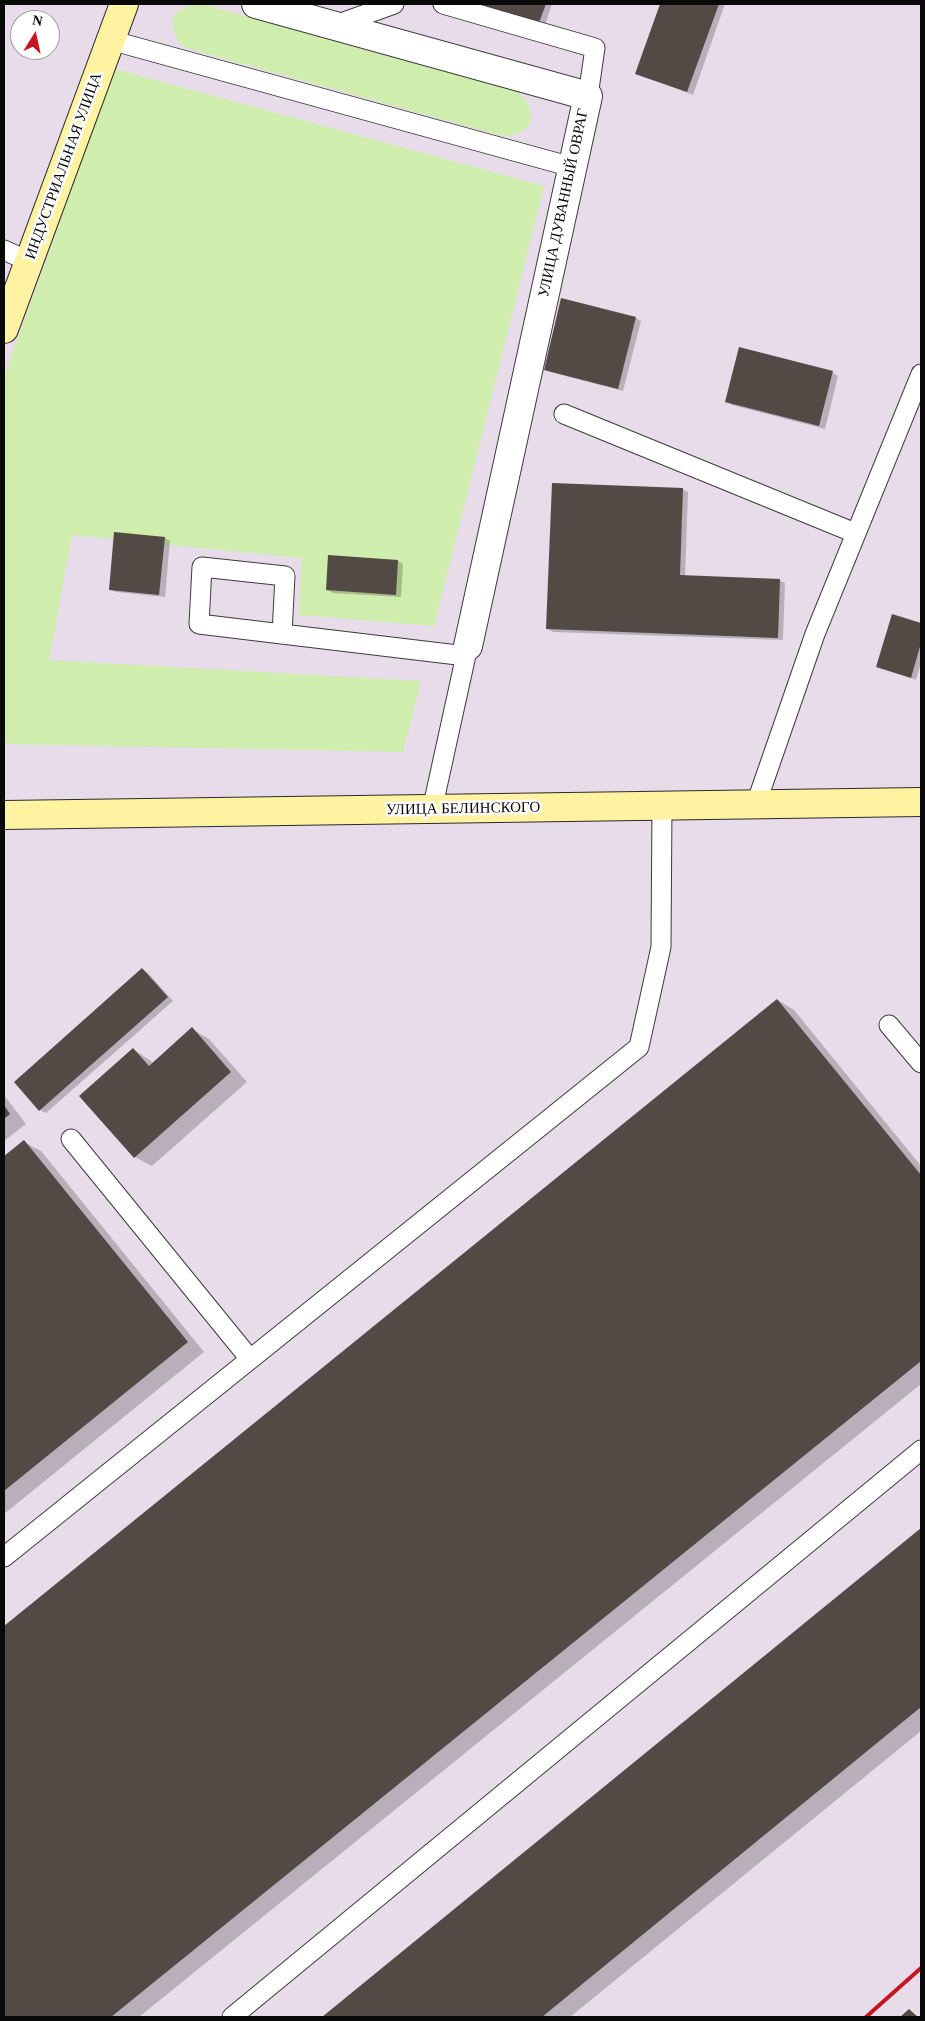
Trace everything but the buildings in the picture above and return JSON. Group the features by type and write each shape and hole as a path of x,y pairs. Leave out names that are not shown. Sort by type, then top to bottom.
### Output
{"street":[{"name":"ИНДУСТРИАЛЬНАЯ УЛИЦА","path":"4,329 124,4"},
{"name":"УЛИЦА ДУВАННЫЙ ОВРАГ","path":"256,4 588,96 467,651"},
{"name":"УЛИЦА БЕЛИНСКОГО","path":"4,815 921,802"}],"lane":[{"path":"333,26 394,4"},
{"path":"443,4 595,48 588,96"},
{"path":"110,40 572,167"},
{"path":"4,250 30,262"},
{"path":"756,804 815,634 921,374"},
{"path":"564,414 855,533"},
{"path":"282,634 285,576 202,567 198,624 282,634 467,651 432,810"},
{"path":"4,1557 639,1047 661,947 662,805"},
{"path":"889,1025 921,1063"},
{"path":"71,1139 250,1359"},
{"path":"232,2017 921,1450"}],"shaded area":[{"path":"4,4 921,4 921,2017 4,2017"}],"green space":[{"path":"191,4 202,4 510,88 518,92 525,100 530,109 531,119 528,127 519,133 510,136 499,135 186,48 179,43 175,35 172,19 177,12"},
{"path":"115,69 544,186 434,626 299,615 302,558 72,535 49,660 421,681 403,752 4,744 4,377"}],"railway":[{"path":"866,2017 921,1968"}]}
